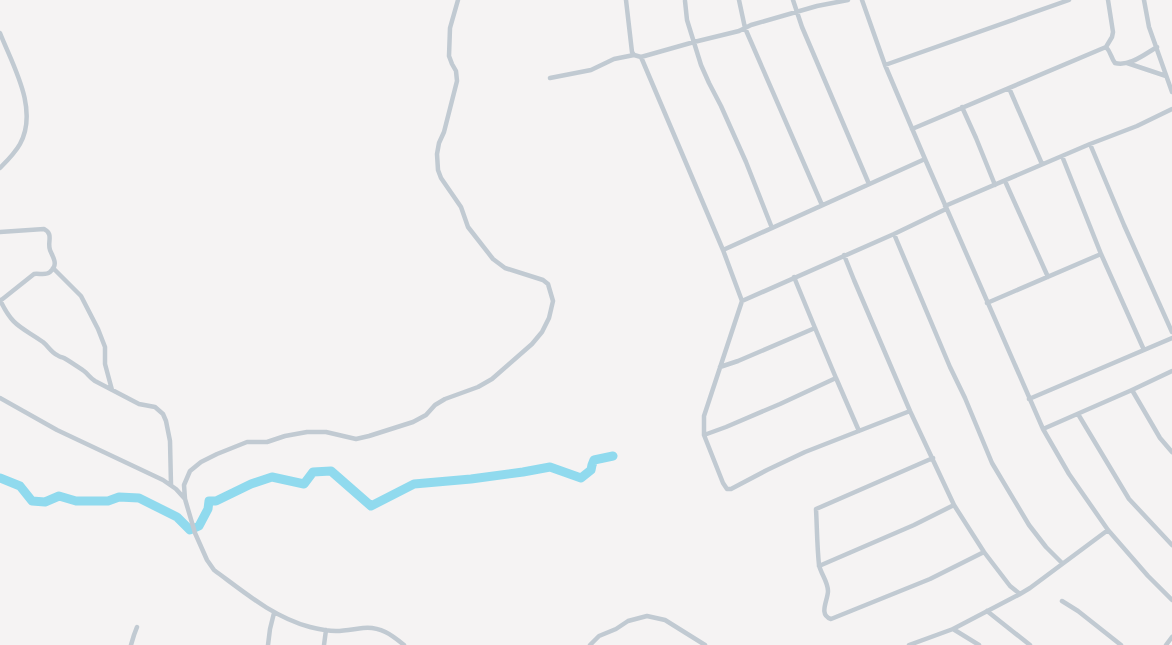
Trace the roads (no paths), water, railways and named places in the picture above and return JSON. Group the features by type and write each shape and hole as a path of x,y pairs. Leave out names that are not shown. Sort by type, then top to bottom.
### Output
{"street":[{"path":"404,645 390,634 370,628 344,631 326,630 304,625 274,613 244,592 214,570 208,560 193,525 185,498 184,485 190,471 195,466 217,454 247,442 267,442 307,432 326,432 356,439 413,422 426,415 435,405 445,399 478,387 492,379 532,344 542,332 549,318 553,301 548,284 543,280 505,268 493,259 468,227 461,207 440,178 437,154 457,81 456,71 449,56 450,28 458,0"},
{"path":"626,0 632,52 634,55"},
{"path":"739,0 745,28 822,205"},
{"path":"793,0 869,184"},
{"path":"550,78 591,70 614,59 634,55 641,57 739,31 818,6 848,0"},
{"path":"862,0 869,23 924,159 1043,430 1069,474 1108,530 1148,576 1172,600"},
{"path":"886,65 1069,0"},
{"path":"912,129 1106,47 1113,32 1108,0"},
{"path":"1144,0 1149,27 1172,92"},
{"path":"684,1 687,20 704,72 732,130 772,228"},
{"path":"0,32 26,103 27,121 16,151 0,168"},
{"path":"1106,47 1115,63 1122,64 1157,47"},
{"path":"641,57 723,250 742,301 704,416 704,434 727,489 731,489 798,456 910,411"},
{"path":"1127,63 1166,76"},
{"path":"1009,88 1042,164"},
{"path":"962,107 996,185"},
{"path":"742,301 894,234 1042,164 1137,126 1172,109"},
{"path":"1090,144 1172,332"},
{"path":"1062,156 1101,254 1144,350"},
{"path":"723,250 924,159"},
{"path":"1005,181 1048,278"},
{"path":"0,232 44,229 49,234 50,251 54,258 53,268 48,274 34,274 0,300 5,312 20,328 45,343 58,356 85,372 95,382 139,404 155,406 163,414 170,441 171,485"},
{"path":"894,234 992,463 1030,525 1046,547 1062,563"},
{"path":"987,303 1101,254"},
{"path":"844,255 910,411 954,505 984,552 1010,586 1020,594"},
{"path":"53,268 81,296 98,329 106,350 105,364 112,390"},
{"path":"794,277 814,328 860,431"},
{"path":"720,367 814,328"},
{"path":"1029,398 1172,338"},
{"path":"1043,430 1172,371"},
{"path":"704,434 726,427 836,378"},
{"path":"1132,390 1160,438 1172,452"},
{"path":"0,398 57,430 171,485 185,498"},
{"path":"1078,414 1129,499 1172,544"},
{"path":"932,458 816,509 819,566 828,588 824,612 827,618 831,619 930,579 984,552"},
{"path":"819,566 914,525 954,505"},
{"path":"909,645 953,629 1020,594 1108,530"},
{"path":"1062,600 1121,645"},
{"path":"987,611 1030,645"},
{"path":"268,645 274,613"},
{"path":"590,645 599,636 616,629 628,621 647,616 665,620 706,645"},
{"path":"132,645 138,627"},
{"path":"953,629 979,645"},
{"path":"324,645 326,630"},
{"path":"1166,645 1172,637"}],"waterway":[{"path":"0,478 20,486 32,501 45,502 59,496 76,501 108,501 119,497 139,498 177,517 190,530 199,526 208,509 209,501 216,501 251,484 272,477 304,484 313,472 331,471 371,506 414,484 471,479 550,467 581,478 591,470 594,460 613,456"}]}
